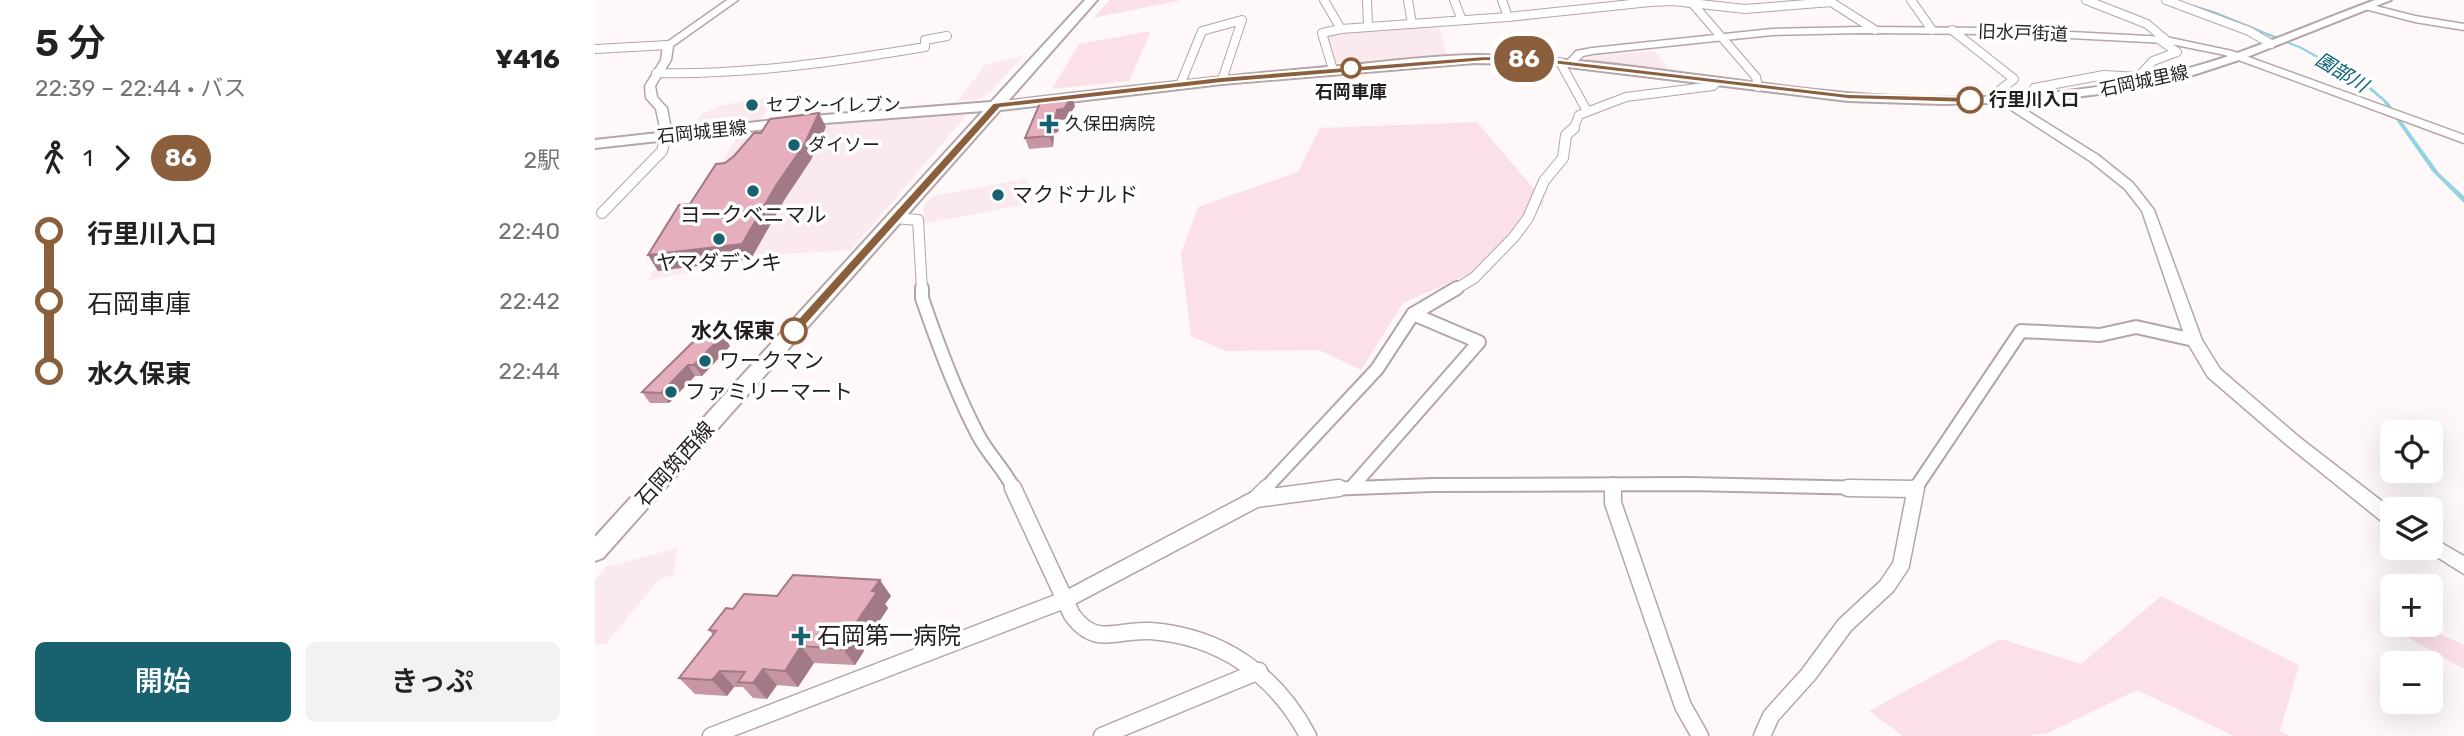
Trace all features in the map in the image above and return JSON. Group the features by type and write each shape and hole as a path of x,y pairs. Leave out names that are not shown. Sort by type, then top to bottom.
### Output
{"main road":[{"name":"石岡筑西線","path":"595,552 1091,0"},
{"name":"石岡城里線","path":"595,144 825,119 997,106 1333,69 1473,59 1565,63 1881,99 2003,100 2039,92 2144,83 2238,56 2385,0"}],"street":[{"path":"595,48 668,45 733,0"},
{"path":"1324,0 1341,29"},
{"path":"1367,0 1368,27"},
{"path":"1408,0 1412,24"},
{"path":"1454,0 1462,20"},
{"path":"1502,0 1508,18"},
{"path":"1587,0 1594,8"},
{"path":"1911,0 1932,30"},
{"path":"1952,30 2014,79 2039,92 2104,75 2139,77 2153,61 2177,52 2147,24 2086,0"},
{"path":"2167,0 2273,43"},
{"path":"1333,69 1322,33 1341,29 1508,18 1653,2 1693,2 1745,9 1835,2 1875,30"},
{"path":"1693,2 1722,37 1722,41 1756,77 1758,87"},
{"path":"2368,6 2415,19 2464,27"},
{"path":"1180,85 1202,31 1242,20 1221,80"},
{"name":"旧水戸街道","path":"1565,63 1580,53 1592,51 1772,32 1952,30 2163,40 2202,46 2238,56 2464,139"},
{"path":"656,73 711,75 783,69 925,47 925,40 947,36"},
{"path":"602,213 662,151 666,135 661,108 652,98 650,86 666,60 668,45"},
{"path":"1565,63 1587,111"},
{"path":"2014,79 2000,90 2003,100 2094,158 2129,186 2148,209 2194,340 2214,373 2293,441 2380,510"},
{"path":"711,736 1067,599 1256,499 1377,369 1413,314 1473,278 1514,237 1528,218 1544,181 1563,158 1566,135 1574,129 1579,115 1626,97 1713,86 1717,82"},
{"path":"895,218 918,219 922,298 946,367 979,437 1007,475 1067,599 1072,615 1083,629 1094,634 1148,631 1181,635 1222,647 1259,671 1289,701 1308,736"},
{"path":"1352,487 1479,342 1413,314"},
{"path":"1762,736 1771,716 1808,675 1845,625 1887,586 1901,565 1915,489 2021,331 2100,335 2136,327 2194,340"},
{"path":"1256,499 1352,487 1613,484 1841,485 1915,489"},
{"path":"1613,484 1612,503 1683,706 1700,736"},
{"path":"2443,552 2464,565"},
{"path":"1102,736 1259,671"}],"shaded area":[{"path":"1110,0 1182,0 1093,18"},
{"path":"1438,23 1447,57 1336,65 1325,33"},
{"path":"1151,31 1129,81 1052,89 1079,44"},
{"path":"1655,51 1672,73 1586,60 1590,56"},
{"path":"1024,56 987,95 976,100 958,101 985,65"},
{"path":"776,96 758,124 670,134 673,123 696,122 702,114 719,106"},
{"path":"948,114 967,115 851,250 787,254 648,280 740,133"},
{"path":"1477,122 1545,202 1476,271 1403,303 1361,370 1319,350 1225,351 1191,336 1181,254 1198,207 1298,172 1320,128"},
{"path":"1028,178 1033,203 923,224 923,205 934,196"},
{"path":"678,548 673,575 659,579 606,644 595,644 595,580 606,567"},
{"path":"2161,596 2299,665 2280,731 2289,736 2234,736 2137,690 2048,733 2026,736 1903,736 1869,711 2001,639 2081,664"},
{"path":"2443,635 2464,645 2464,669 2443,657 2443,651 2432,651 2407,637"}],"water":[{"path":"2177,0 2214,11 2302,47 2365,82 2388,102 2439,173 2464,196 2464,203 2432,171 2383,101 2359,81 2299,48"}],"building":[{"path":"1072,96 1064,109 1057,110 1055,121 1050,122 1049,136 1025,138 1040,103"},
{"path":"819,113 804,145 777,184 742,244 648,255 679,205 690,204 716,164 725,163 734,156 754,133 761,133 770,119"},
{"path":"700,335 723,335 661,393 642,392"},
{"name":"石岡第一病院","path":"793,575 880,580 872,591 877,592 848,635 852,635 843,649 801,646 785,671 763,669 753,683 738,682 745,672 720,671 712,680 679,678 716,631 709,630 726,608 733,609 744,594 777,596"}],"bus line":[{"name":"86","path":"794,331 997,106 1333,69 1485,59 1552,61 1848,97 1970,100"}],"place":[{"name":"石岡車庫","path":"1351,68"},
{"name":"行里川入口","path":"1970,100"},
{"name":"セブン-イレブン","path":"752,105"},
{"name":"久保田病院","path":"1049,124"},
{"name":"ダイソー","path":"794,145"},
{"name":"ヨークベニマル","path":"753,191"},
{"name":"マクドナルド","path":"998,195"},
{"name":"ヤマダデンキ","path":"719,239"},
{"name":"水久保東","path":"794,331"},
{"name":"ワークマン","path":"705,361"},
{"name":"ファミリーマート","path":"671,392"},
{"name":"石岡第一病院","path":"801,636"}],"water label":[{"name":"園部川","path":"2342,72"}]}
